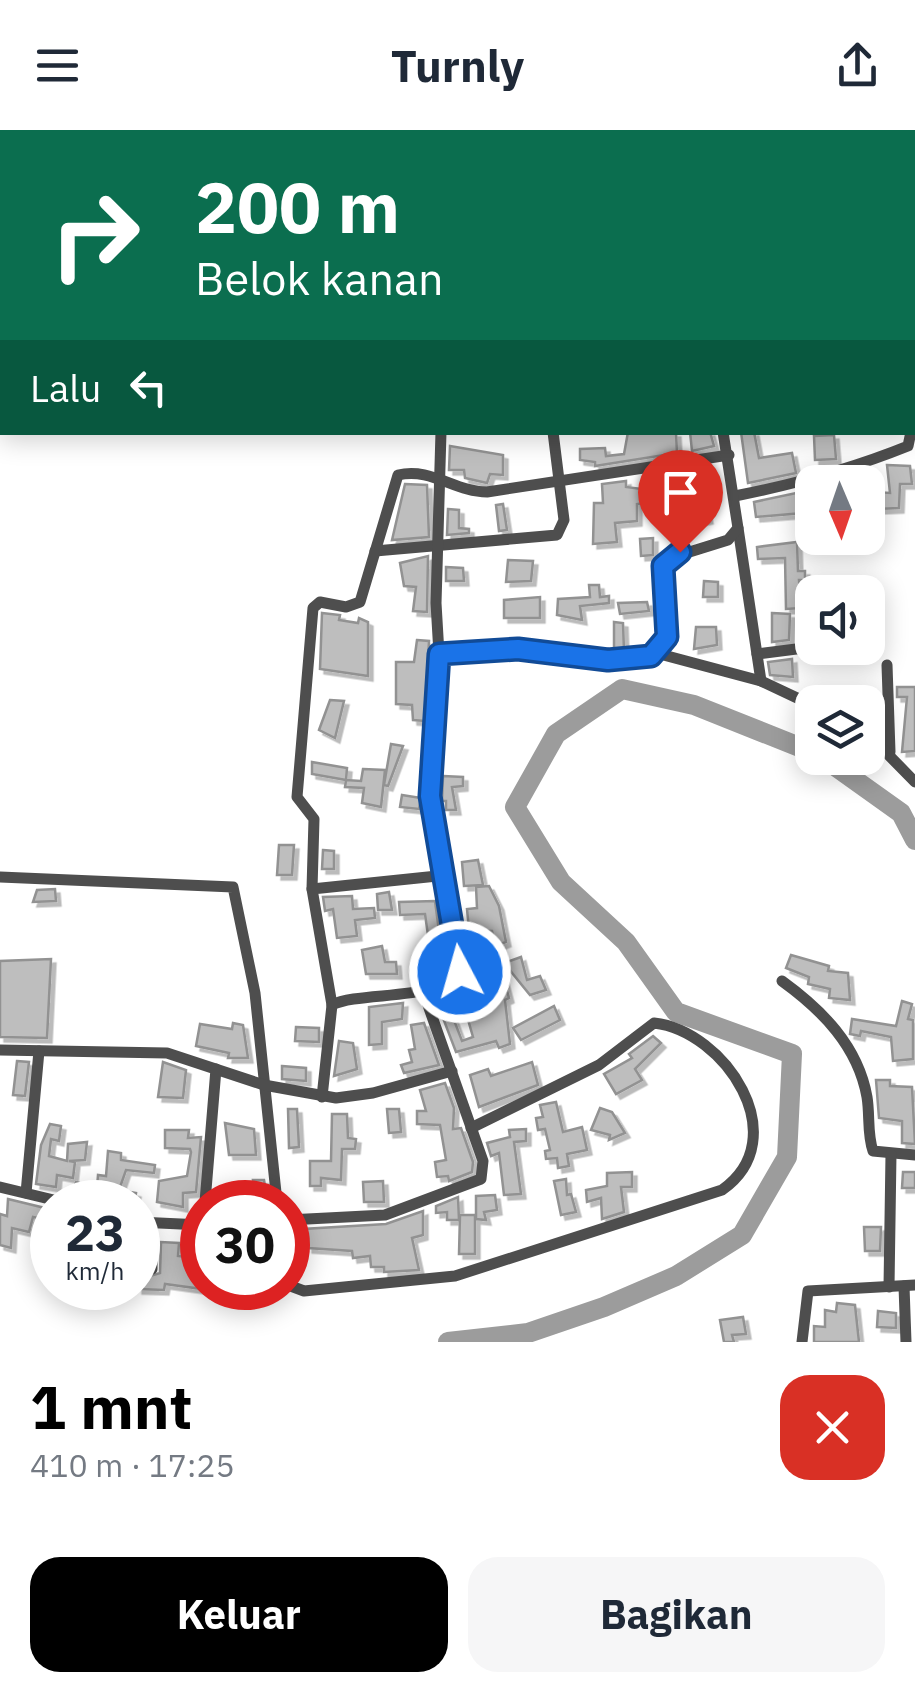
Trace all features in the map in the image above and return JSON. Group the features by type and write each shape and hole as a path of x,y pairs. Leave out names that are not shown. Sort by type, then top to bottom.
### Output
{"street":[{"path":"332,1004 423,991 455,979 462,967 430,796 439,654 441,435"},
{"path":"375,551 557,535 564,520 554,435"},
{"path":"724,435 761,681"},
{"path":"735,496 813,481 880,458 908,446 910,435"},
{"path":"322,1096 332,1004 312,889 314,819 298,797 313,608 320,602 357,604 393,481 410,473 481,492 729,455"},
{"path":"439,654 518,649 608,660 645,658 656,653 667,637 662,575 667,559 728,540 738,528"},
{"path":"757,654 795,650"},
{"path":"656,653 761,681 795,697"},
{"path":"887,665 890,752"},
{"path":"885,748 915,782"},
{"path":"312,889 447,874"},
{"path":"0,876 233,887 255,993 275,1180"},
{"path":"782,981 810,1001 844,1040 860,1070 871,1147 877,1153 915,1155"},
{"path":"310,1219 385,1215 430,1195 478,1183 484,1168 423,991"},
{"path":"310,1290 418,1282 488,1267 722,1190 743,1172 755,1140 749,1104 739,1082 722,1062 668,1025 654,1023 600,1065 472,1128"},
{"path":"0,1050 167,1053 264,1085 322,1096 373,1093 452,1071"},
{"path":"26,1193 39,1051"},
{"path":"207,1180 216,1069"},
{"path":"890,1287 891,1154"},
{"path":"0,1187 30,1194"},
{"path":"802,1342 808,1291 910,1286 906,1342"}],"building":[{"path":"627,435 676,435 677,453 595,466 595,462 580,460 580,449 605,448 606,456 624,454"},
{"path":"690,435 711,435 714,446 692,451"},
{"path":"741,435 755,435 759,458 792,453 795,473 748,483"},
{"path":"834,435 836,459 815,460 814,436"},
{"path":"450,446 503,455 503,475 490,474 487,483 465,478 464,470 449,470"},
{"path":"887,465 910,466 912,484 900,484 899,508 885,509 885,493 890,493"},
{"path":"626,481 626,487 650,490 652,502 637,504 637,521 615,523 617,542 593,544 594,503 603,503 602,484"},
{"path":"405,484 427,485 429,537 392,540"},
{"path":"795,493 795,514 756,517 754,502"},
{"path":"703,495 708,519 697,521 695,511 688,512 687,499"},
{"path":"503,504 507,530 499,531 496,505"},
{"path":"448,509 459,510 459,528 469,529 469,533 447,535"},
{"path":"653,538 653,555 641,556 640,539"},
{"path":"795,542 798,571 805,571 805,575 795,575 795,608 786,609 785,558 758,559 757,547"},
{"path":"428,556 427,612 413,611 416,587 404,586 400,563"},
{"path":"508,560 533,561 531,581 506,582"},
{"path":"446,567 463,568 464,581 446,581"},
{"path":"704,581 718,582 718,597 703,597"},
{"path":"589,585 599,585 600,597 609,596 609,603 580,606 582,620 557,615 558,599 590,597"},
{"path":"540,597 540,618 504,618 504,600"},
{"path":"647,602 649,611 620,614 618,603"},
{"path":"322,613 340,615 339,620 358,623 359,618 368,622 368,676 320,669"},
{"path":"772,613 790,614 789,640 772,642"},
{"path":"614,622 623,623 624,651 614,652"},
{"path":"696,627 716,627 717,645 694,649"},
{"path":"417,640 429,641 425,721 413,720 412,705 396,704 396,662 414,662"},
{"path":"792,659 793,677 770,675 768,662"},
{"path":"897,687 915,687 915,751 902,752 907,697 897,697"},
{"path":"330,700 344,701 335,738 319,730"},
{"path":"391,744 403,746 388,786 384,785"},
{"path":"312,762 347,768 346,780 312,774"},
{"path":"363,769 385,770 381,807 362,803 364,788 345,787 346,780 361,781"},
{"path":"443,776 463,777 463,786 452,787 456,810 446,810 446,801 442,801"},
{"path":"402,795 421,798 419,809 400,807"},
{"path":"279,845 294,845 292,875 277,875"},
{"path":"323,850 334,851 334,869 322,869"},
{"path":"478,860 483,885 464,886 462,862"},
{"path":"489,886 499,906 506,942 495,946 492,931 469,930 467,909 477,908 476,887"},
{"path":"55,889 56,901 33,902 37,890"},
{"path":"389,892 392,910 378,910 377,894"},
{"path":"352,896 353,909 374,908 375,918 355,920 357,936 337,938 333,909 325,911 323,897"},
{"path":"435,901 441,946 447,944 449,953 431,957 425,914 400,915 399,902"},
{"path":"382,946 385,962 396,962 397,974 366,974 362,950"},
{"path":"496,951 509,998 505,1000 510,1044 499,1048 496,1041 456,1052 435,997 444,994 462,1041 473,1037 460,992 484,989 475,954"},
{"path":"791,955 829,966 828,971 848,973 850,1000 829,998 830,989 808,984 809,977 786,968"},
{"path":"521,957 527,980 540,976 546,990 530,995 504,963"},
{"path":"51,959 47,1038 0,1037 0,961"},
{"path":"902,1001 912,1004 908,1019 913,1020 913,1059 893,1061 891,1037 861,1031 860,1036 850,1034 852,1019 896,1026"},
{"path":"403,1003 402,1019 382,1022 382,1044 369,1045 369,1007"},
{"path":"554,1006 560,1020 521,1040 513,1028"},
{"path":"233,1023 243,1025 248,1058 228,1058 229,1053 196,1046 200,1024 232,1029"},
{"path":"424,1023 439,1065 404,1073 401,1065 412,1062 409,1050 415,1049 411,1025"},
{"path":"296,1027 319,1028 319,1042 295,1041"},
{"path":"653,1036 661,1043 635,1069 642,1080 616,1094 604,1074 632,1058 629,1054"},
{"path":"339,1041 353,1043 357,1069 334,1076"},
{"path":"17,1061 29,1062 25,1096 13,1095"},
{"path":"163,1062 186,1070 183,1098 158,1097"},
{"path":"532,1062 538,1085 479,1107 470,1075 488,1069 491,1076"},
{"path":"282,1066 306,1068 306,1081 282,1079"},
{"path":"876,1080 890,1080 890,1086 912,1087 915,1144 902,1143 902,1121 879,1118"},
{"path":"445,1083 454,1108 453,1129 461,1128 473,1162 472,1172 449,1181 448,1176 437,1177 435,1162 446,1160 440,1125 417,1124 417,1111 426,1111 420,1090"},
{"path":"556,1102 563,1132 582,1127 587,1150 567,1154 569,1166 558,1168 557,1158 546,1159 545,1151 550,1150 545,1129 538,1130 536,1118 543,1117 540,1105"},
{"path":"600,1108 612,1112 625,1133 609,1140 610,1135 591,1130"},
{"path":"288,1109 297,1109 299,1147 289,1148"},
{"path":"387,1109 399,1109 401,1132 389,1133"},
{"path":"332,1114 347,1114 348,1138 356,1139 355,1149 342,1149 341,1180 321,1178 321,1186 310,1186 310,1161 331,1161"},
{"path":"225,1123 254,1129 256,1155 229,1155"},
{"path":"50,1124 61,1126 59,1141 51,1139 49,1156 67,1161 68,1144 87,1142 85,1160 69,1161 75,1162 73,1178 57,1175 57,1180 37,1180 41,1145"},
{"path":"526,1129 526,1141 514,1142 521,1194 504,1195 499,1153 491,1156 487,1143 510,1137 509,1130"},
{"path":"165,1130 189,1130 188,1138 201,1137 197,1180 180,1180 180,1206 160,1203 160,1181 187,1176 191,1152 165,1148"},
{"path":"108,1151 121,1153 121,1160 155,1165 154,1173 126,1170 122,1180 98,1180 98,1175 106,1176"},
{"path":"632,1172 632,1187 621,1187 624,1212 602,1219 601,1198 587,1202 586,1190 607,1186 607,1173"},
{"path":"903,1172 915,1172 915,1188 902,1188"},
{"path":"566,1179 567,1195 571,1194 576,1212 561,1215 554,1181"},
{"path":"383,1181 384,1202 364,1202 363,1182"},
{"path":"495,1195 497,1210 484,1212 486,1220 476,1219 476,1196"},
{"path":"458,1197 459,1220 447,1220 447,1212 436,1213 436,1206"},
{"path":"8,1199 30,1204 29,1232 12,1228 11,1248 0,1245 0,1214 7,1216"},
{"path":"423,1211 423,1235 412,1238 419,1270 384,1272 384,1267 371,1267 370,1256 353,1258 352,1251 310,1248 310,1229 386,1224"},
{"path":"460,1215 475,1215 475,1254 459,1254"},
{"path":"864,1227 881,1227 880,1251 865,1251"},
{"path":"161,1242 179,1243 180,1286 165,1284 164,1290 160,1290"},
{"path":"837,1303 855,1305 859,1342 814,1342 814,1326 825,1327 825,1310 836,1312"},
{"path":"878,1311 896,1313 896,1328 877,1327"},
{"path":"743,1317 746,1334 732,1335 734,1342 724,1342 720,1320"}],"waterway":[{"path":"448,1342 528,1333 604,1307 676,1276 742,1235 787,1157 792,1054 676,1012 626,942 561,882 515,807 556,734 622,689 694,705 795,745"},
{"path":"848,775 901,813 915,840"}],"route":[{"path":"460,972 447,874 430,796 439,654 518,649 608,660 651,656 667,637 663,566 680,552"}]}
